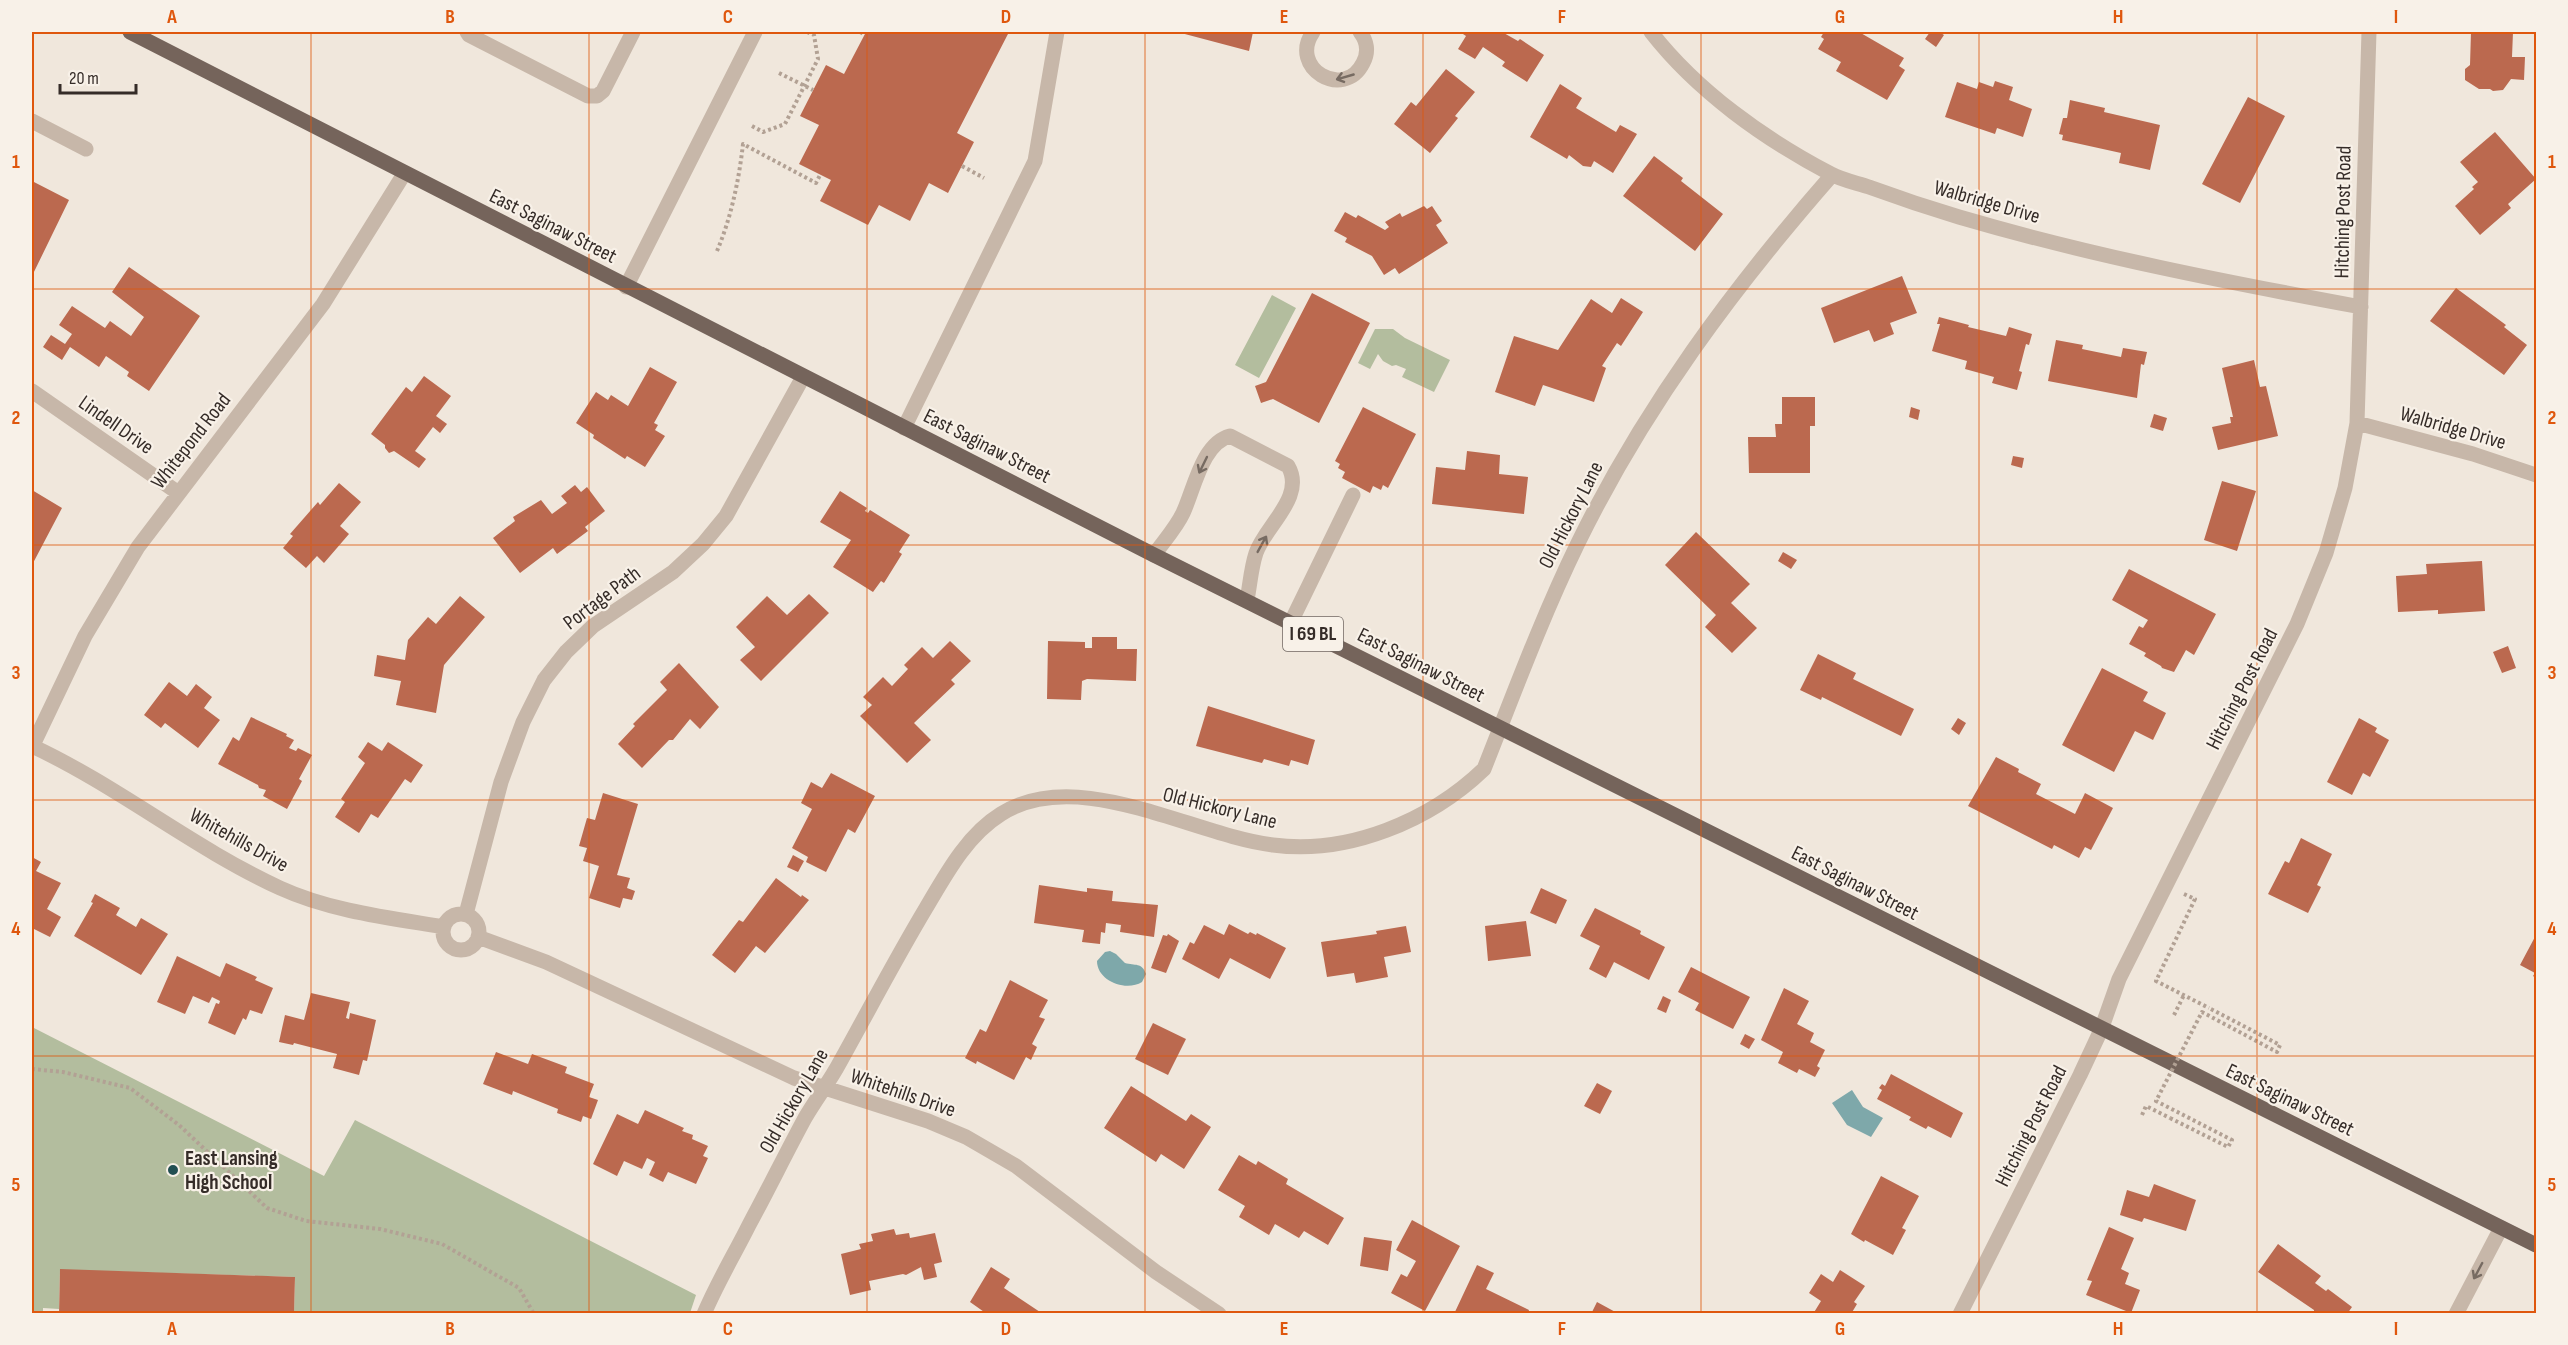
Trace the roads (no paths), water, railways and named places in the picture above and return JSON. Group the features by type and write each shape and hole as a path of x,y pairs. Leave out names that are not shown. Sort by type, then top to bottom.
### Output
{"main road":[{"name":"East Saginaw Street","path":"130,32 404,174 1154,555 2536,1245"}],"street":[{"path":"467,32 588,96 597,96 603,91 633,32"},
{"path":"626,287 755,32"},
{"path":"904,428 1035,161 1057,32"},
{"path":"1313,32 1306,47 1311,66 1327,78 1337,80 1347,79 1362,66 1367,48 1360,32"},
{"name":"Walbridge Drive","path":"1651,32 1668,54 1708,92 1768,135 1832,175 1920,205 2008,231 2184,275 2361,307"},
{"name":"Hitching Post Road","path":"1960,1314 2102,1030 2119,979 2297,624 2326,553 2345,488 2357,423 2368,32"},
{"path":"32,121 86,149"},
{"name":"Whitepond Road","path":"32,746 85,636 138,547 177,492 323,304 404,174"},
{"name":"Old Hickory Lane","path":"704,1314 807,1116 891,966 949,869 975,836 1001,814 1037,799 1096,798 1272,845 1307,847 1347,842 1392,828 1425,812 1466,786 1484,769 1542,620 1578,542 1651,412 1736,289 1832,175"},
{"name":"Portage Path","path":"466,914 501,782 523,722 544,680 566,652 593,626 673,572 703,544 726,516 803,377"},
{"name":"Lindell Drive","path":"32,391 177,492"},
{"name":"Walbridge Drive","path":"2357,423 2473,454 2536,475"},
{"path":"1154,555 1183,514 1191,490 1212,446 1221,438 1230,436 1288,466 1293,474 1294,486 1273,528 1256,553 1246,600"},
{"path":"1291,622 1353,495"},
{"name":"Whitehills Drive","path":"32,746 65,763 239,868 283,889 331,905 444,927"},
{"path":"466,914 476,921 478,937 470,948 458,949 448,944 443,933 444,927 454,915 466,914"},
{"name":"Whitehills Drive","path":"478,937 546,963 794,1078 928,1121 966,1137 1016,1166 1156,1272 1219,1314"},
{"path":"2456,1314 2501,1228"}],"water":[{"path":"1110,951 1125,963 1142,968 1146,974 1142,982 1128,986 1107,979 1098,968 1097,961 1105,952"},
{"path":"1852,1090 1863,1107 1883,1118 1871,1137 1847,1125 1832,1103"}],"place":[{"name":"East Lansing High School","path":"173,1170"}]}
